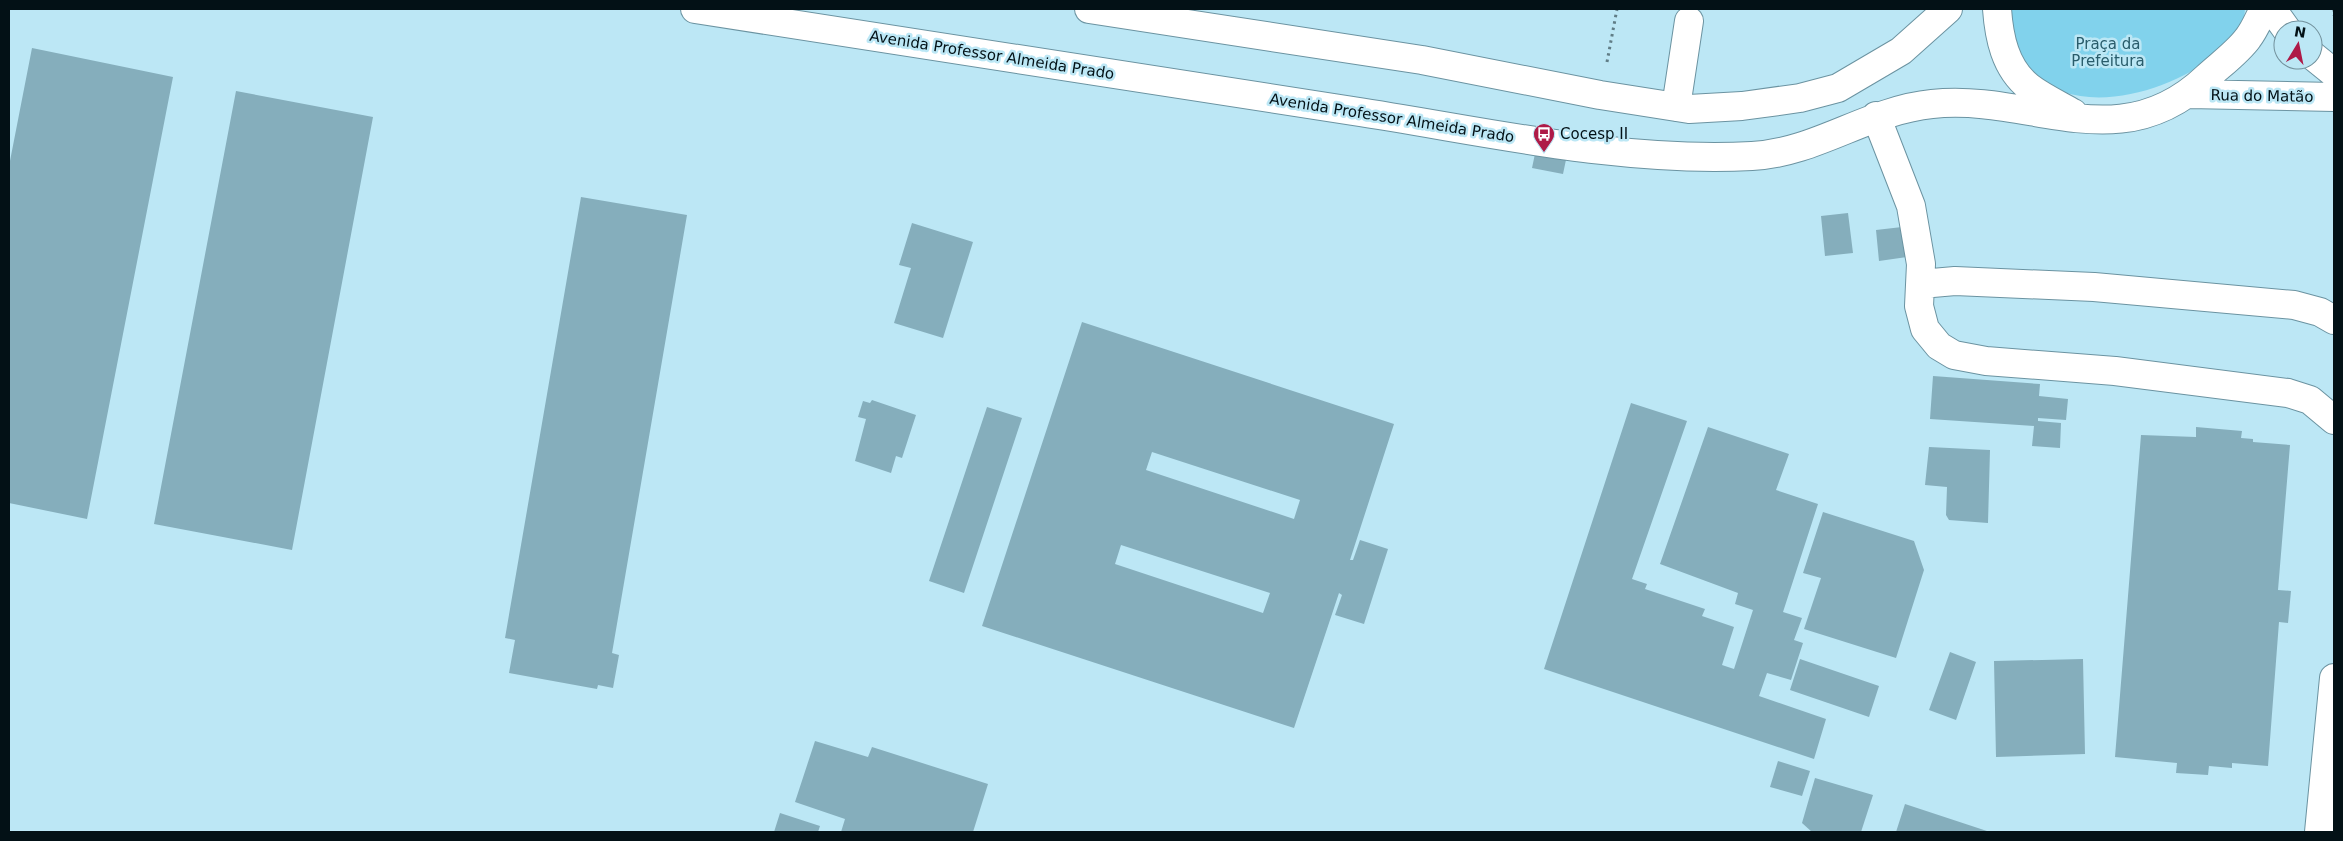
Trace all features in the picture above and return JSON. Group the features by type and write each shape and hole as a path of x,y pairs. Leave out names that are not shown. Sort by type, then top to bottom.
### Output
{"street":[{"name":"Avenida Professor Almeida Prado","path":"696,9 1413,120 1545,144 1682,158 1758,156 1803,148 1876,116 1933,104 1963,103 2085,120 2120,120 2156,111 2189,94"},
{"path":"1089,9 1422,60 1600,95 1689,109 1742,106 1800,98 1838,88 1901,51 1948,9"},
{"path":"1997,9 1998,32 2008,60 2028,86 2085,120"},
{"path":"2189,94 2248,39 2264,9"},
{"path":"2272,9 2279,20"},
{"path":"1676,107 1689,21"},
{"path":"2323,64 2334,73"},
{"name":"Rua do Matão","path":"2189,94 2334,97"},
{"path":"1876,116 1911,206 1921,264 1920,306 1925,329 1938,346 1954,355 1986,361 2115,371 2288,393 2331,408"},
{"path":"1920,284 1954,281 2094,287 2294,306 2320,312 2334,320"},
{"path":"2319,832 2334,678"}],"path":[{"path":"1600,95 1617,9"},
{"path":"2334,9 2334,16"}],"green space":[{"name":"Praça da Prefeitura","path":"2008,9 2245,9 2239,29 2226,46 2193,70 2168,83 2140,92 2111,97 2083,96 2056,90 2033,76 2013,49"}],"building":[{"path":"32,48 173,77 87,519 9,503 9,166"},
{"path":"236,91 373,117 292,550 154,524"},
{"path":"1536,149 1567,155 1563,174 1532,168"},
{"path":"581,197 687,215 612,653 619,655 613,688 598,685 597,689 509,673 515,640 505,638"},
{"path":"1848,213 1853,253 1825,256 1821,216"},
{"path":"912,223 973,242 943,338 894,323 911,268 899,265"},
{"path":"1902,227 1907,257 1879,261 1876,230"},
{"path":"1082,322 1394,424 1350,560 1353,560 1360,540 1388,549 1364,624 1335,615 1342,595 1339,593 1294,728 982,626","holes":["1152,452 1300,500 1294,519 1146,470","1121,545 1270,593 1263,613 1115,564"]},
{"path":"1933,376 2040,384 2039,396 2068,399 2066,420 2038,418 2038,421 2061,423 2060,448 2032,446 2034,426 1930,419"},
{"path":"872,400 916,415 902,458 896,456 891,473 855,461 866,419 858,417 863,401 870,403"},
{"path":"1631,403 1687,421 1632,579 1647,584 1645,589 1705,609 1702,616 1734,627 1722,665 1734,669 1753,610 1735,604 1738,593 1660,564 1708,427 1789,454 1776,490 1818,504 1783,612 1802,618 1794,640 1803,643 1791,680 1767,673 1759,696 1826,719 1814,759 1544,669"},
{"path":"987,407 1022,418 964,593 929,581"},
{"path":"2196,427 2242,431 2241,438 2253,439 2253,442 2290,445 2278,590 2291,591 2288,623 2279,622 2268,766 2232,763 2232,768 2209,766 2208,775 2176,773 2177,763 2115,757 2141,435 2196,437"},
{"path":"1929,447 1990,450 1988,523 1949,520 1946,515 1947,487 1925,485"},
{"path":"1823,512 1914,541 1924,570 1896,658 1804,629 1821,578 1803,573"},
{"path":"1950,652 1976,662 1956,720 1929,710"},
{"path":"1800,659 1879,686 1869,717 1790,690"},
{"path":"2083,659 2085,754 1996,757 1994,661"},
{"path":"815,741 868,757 872,747 988,784 973,832 841,832 845,819 795,802"},
{"path":"1778,761 1810,771 1802,796 1770,787"},
{"path":"1815,778 1873,795 1861,832 1812,832 1802,823"},
{"path":"1905,804 1990,832 1896,832"},
{"path":"780,813 820,826 818,832 774,832"}],"place":[{"name":"Cocesp II","path":"1544,153"}]}
